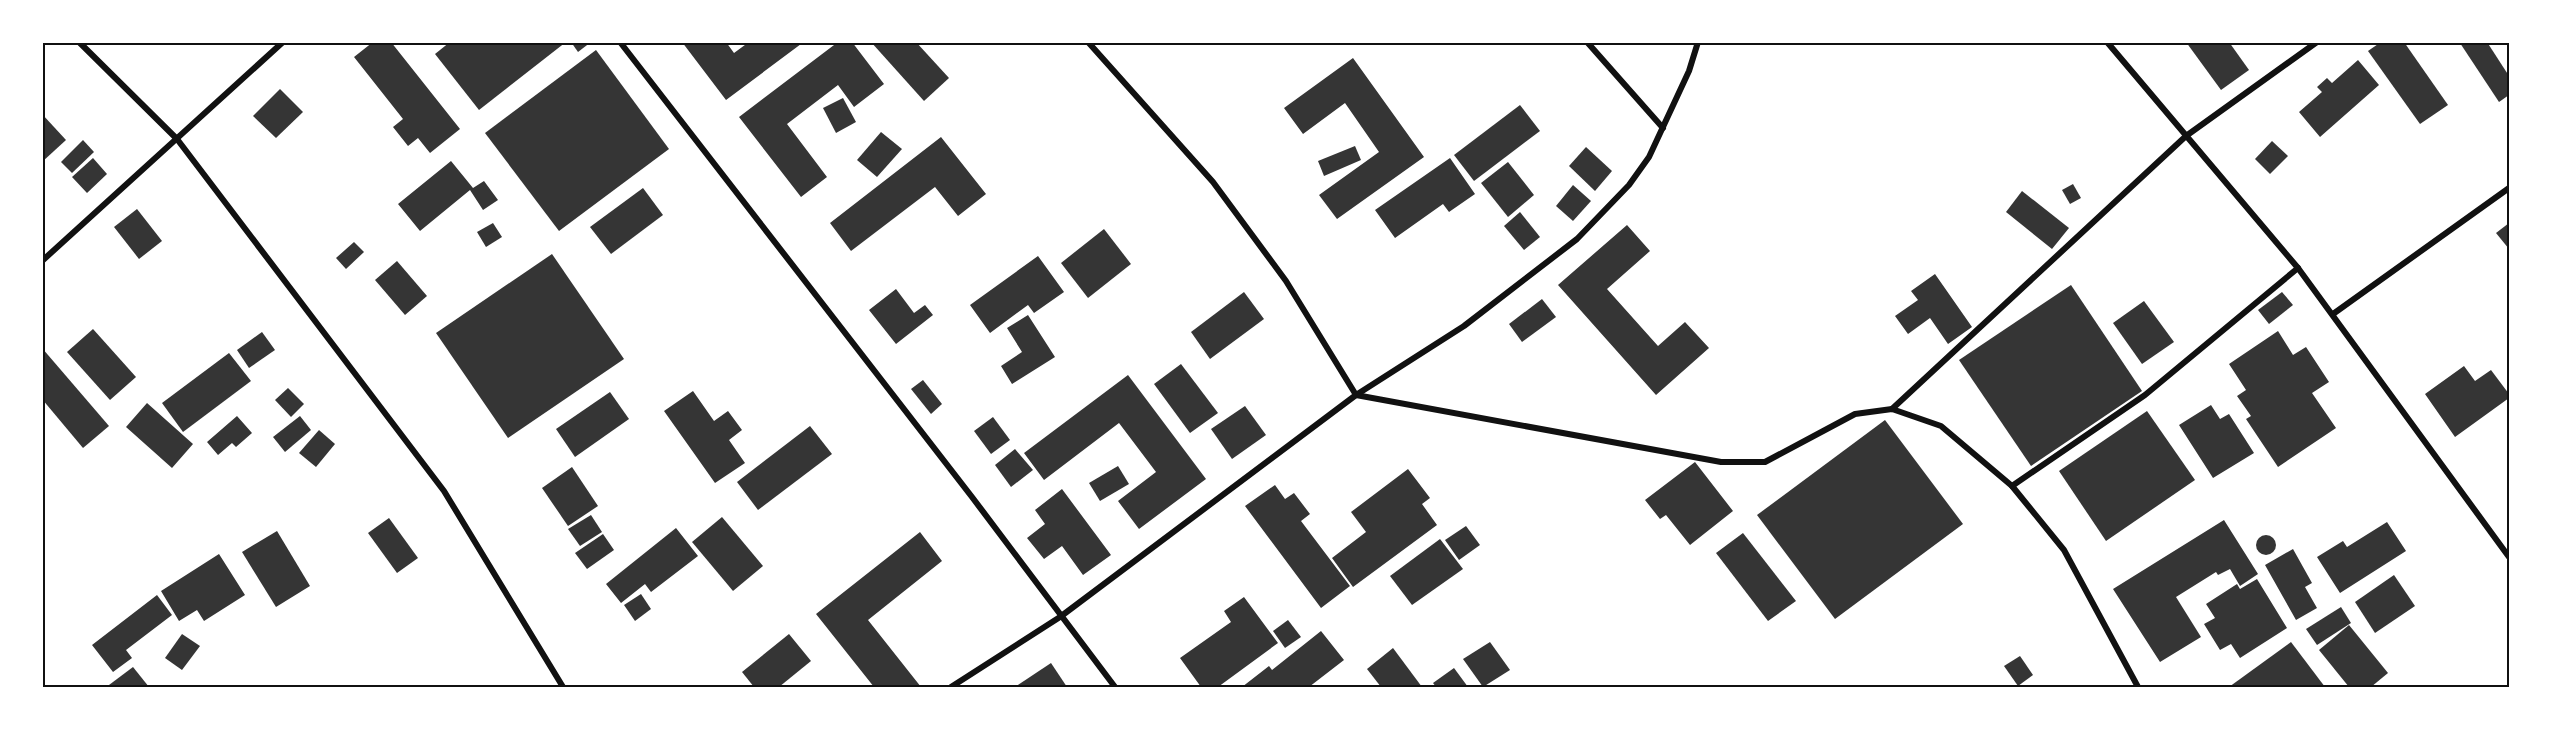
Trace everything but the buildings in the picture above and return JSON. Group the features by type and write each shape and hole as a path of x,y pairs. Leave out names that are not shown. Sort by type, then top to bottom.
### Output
{"street":[{"path":"79,42 177,139 444,491 563,687"},
{"path":"42,261 283,42"},
{"path":"620,42 972,497 1114,687"},
{"path":"1088,42 1213,182 1286,281 1356,395 1721,462 1765,462 1855,414 1892,409 1941,426 2012,486 2064,550 2138,687"},
{"path":"1587,42 1663,128"},
{"path":"951,687 1060,617 1356,395 1464,326 1577,239 1629,185 1649,157 1689,71 1698,42"},
{"path":"2107,42 2298,268 2509,557"},
{"path":"1892,409 2186,136 2317,42"},
{"path":"2333,314 2509,188"},
{"path":"2012,486 2145,395 2298,268"}]}
